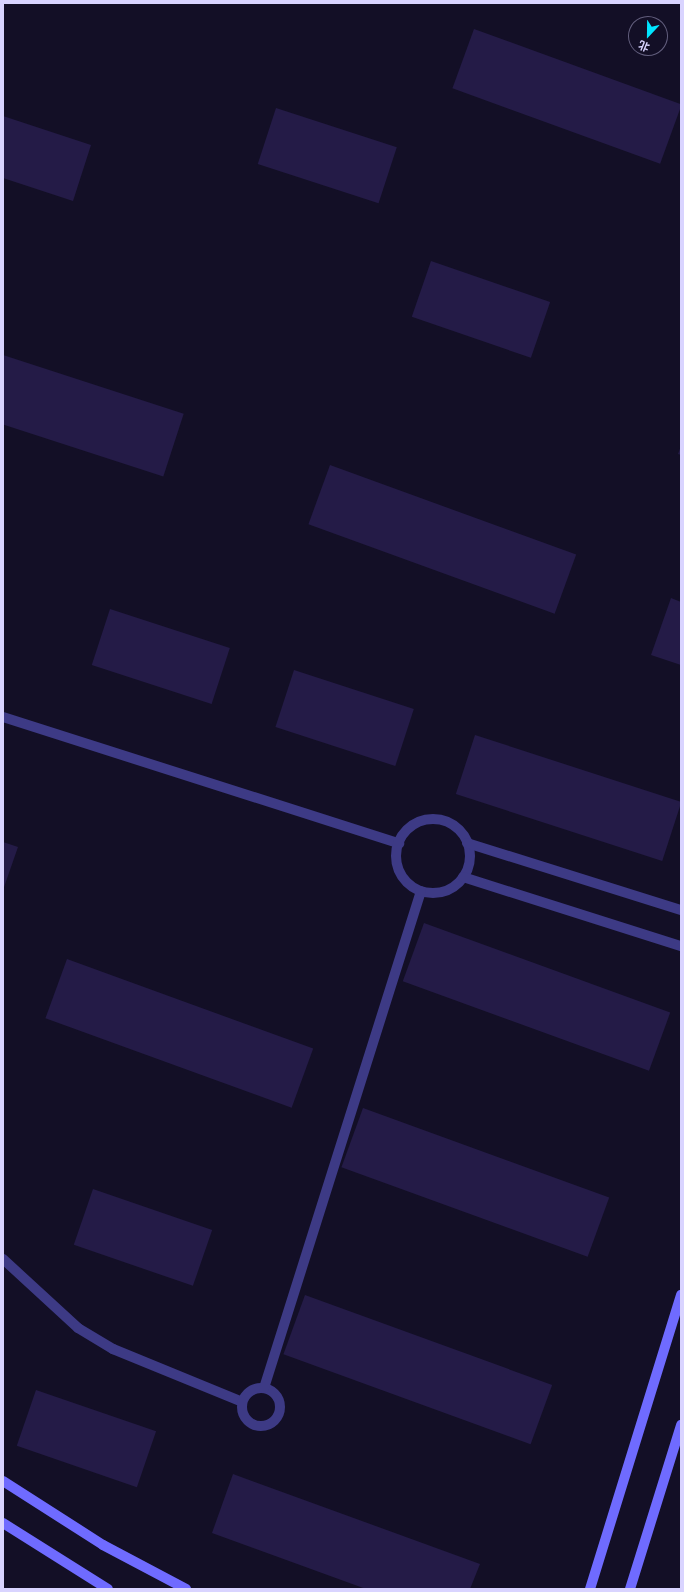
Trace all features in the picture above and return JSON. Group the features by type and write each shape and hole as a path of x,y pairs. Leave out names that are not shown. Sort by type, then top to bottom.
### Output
{"street":[{"path":"3,717 399,843"},
{"path":"434,819 457,828 467,843 470,862 463,877 450,889 439,893 421,891 406,882 399,872 396,860 399,843 410,826 434,819"},
{"path":"467,843 681,910"},
{"path":"463,877 681,946"},
{"path":"264,1388 421,891"},
{"path":"3,1259 78,1328 113,1349 242,1402"},
{"path":"590,1589 681,1295"},
{"path":"264,1388 275,1394 280,1406 272,1424 259,1427 248,1422 242,1411 242,1402 252,1390 264,1388"},
{"path":"630,1589 681,1425"},
{"path":"3,1481 103,1545 186,1589"},
{"path":"3,1523 108,1589"}],"building":[{"path":"474,29 681,104 660,164 452,88"},
{"path":"276,108 397,147 379,203 258,164"},
{"path":"3,116 91,145 73,201 3,178"},
{"path":"431,261 550,302 531,358 412,317"},
{"path":"3,355 184,414 163,476 3,424"},
{"path":"681,446 681,455 678,454"},
{"path":"330,465 576,555 555,614 308,524"},
{"path":"671,598 681,602 681,665 651,655"},
{"path":"110,609 230,648 212,704 92,665"},
{"path":"294,670 414,709 395,766 275,727"},
{"path":"475,735 681,802 662,861 456,794"},
{"path":"3,842 18,847 3,890"},
{"path":"424,923 670,1013 649,1071 403,981"},
{"path":"67,959 313,1049 292,1108 45,1018"},
{"path":"363,1108 609,1198 588,1257 341,1167"},
{"path":"93,1189 212,1230 193,1286 74,1245"},
{"path":"305,1295 552,1385 531,1444 283,1354"},
{"path":"36,1390 156,1431 137,1487 17,1446"},
{"path":"233,1474 480,1564 470,1589 366,1589 212,1533"}]}
